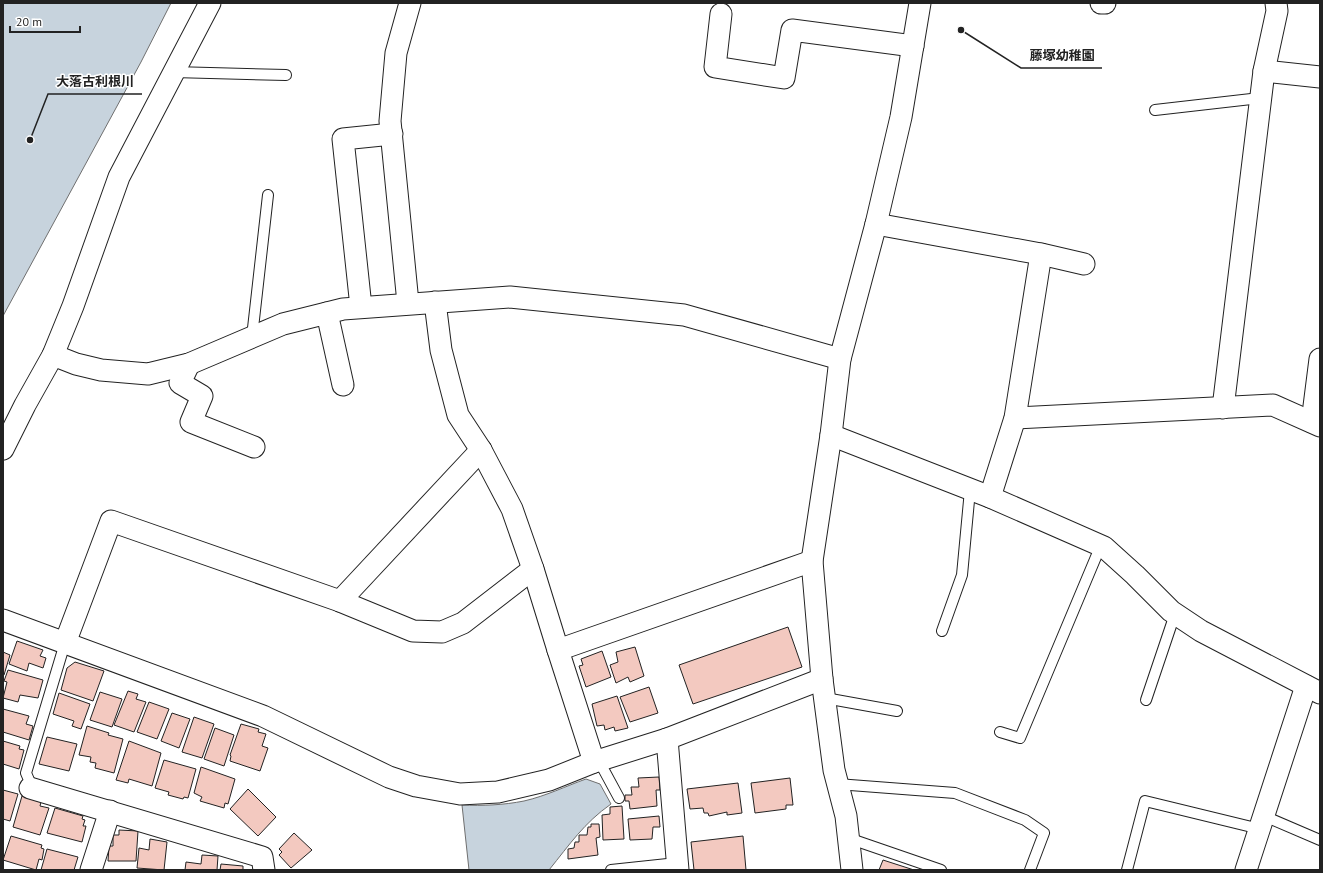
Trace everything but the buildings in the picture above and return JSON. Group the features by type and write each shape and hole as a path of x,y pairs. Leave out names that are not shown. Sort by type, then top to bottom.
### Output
{"street":[{"path":"3,449 25,405 53,355 73,306 119,177 210,3"},
{"path":"408,303 390,120 396,53 410,3"},
{"path":"852,870 846,816 834,770 823,689 812,561 831,435 840,359 876,224 901,117 920,3"},
{"path":"1223,408 1260,98 1264,71 1277,11 1276,3"},
{"path":"721,14 715,67 784,78 792,30 913,46"},
{"path":"1264,71 1320,77"},
{"path":"361,307 343,138 392,134"},
{"path":"876,224 1041,254 1084,264"},
{"path":"990,498 1015,418 1041,254"},
{"path":"53,355 76,364 101,370 148,374 189,364 283,324 343,309 408,303 510,297 684,316 840,359"},
{"path":"435,302 441,350 458,414 481,450 512,509 596,761"},
{"path":"327,313 343,385"},
{"path":"1015,418 1273,405 1316,424 1320,359"},
{"path":"189,364 180,383 202,396 191,422 254,447"},
{"path":"831,435 990,498 1101,545 1135,575 1175,614 1201,631 1313,690 1262,822 1246,870"},
{"path":"340,601 481,450"},
{"path":"65,643 111,521 340,601 412,631 442,632 463,623 533,569"},
{"path":"558,650 812,561"},
{"path":"3,620 263,716 389,777 416,786 460,794 498,792 549,780 596,761 823,689"},
{"path":"668,739 678,866"},
{"path":"30,788 262,857 264,870"},
{"path":"90,870 110,811"}],"lane":[{"path":"173,72 286,75"},
{"path":"1155,110 1260,98"},
{"path":"252,337 268,195"},
{"path":"942,631 962,575 970,490"},
{"path":"1000,732 1020,738 1101,545"},
{"path":"1146,700 1175,614"},
{"path":"30,788 26,773 65,643"},
{"path":"823,689 897,711"},
{"path":"596,761 618,798"},
{"path":"837,784 955,793 1025,820 1044,833 1030,870"},
{"path":"1127,870 1145,801 1262,822 1320,840"},
{"path":"848,838 941,870"},
{"path":"611,870 678,866"}],"shaded area":[{"path":"3,3 171,3 141,62 3,316"},
{"path":"586,779 600,784 611,804 585,826 549,870 469,870 462,805 493,805 524,801 548,794"}],"place":[{"name":"藤塚幼稚園","path":"961,30"},
{"name":"大落古利根川","path":"30,140"}]}
